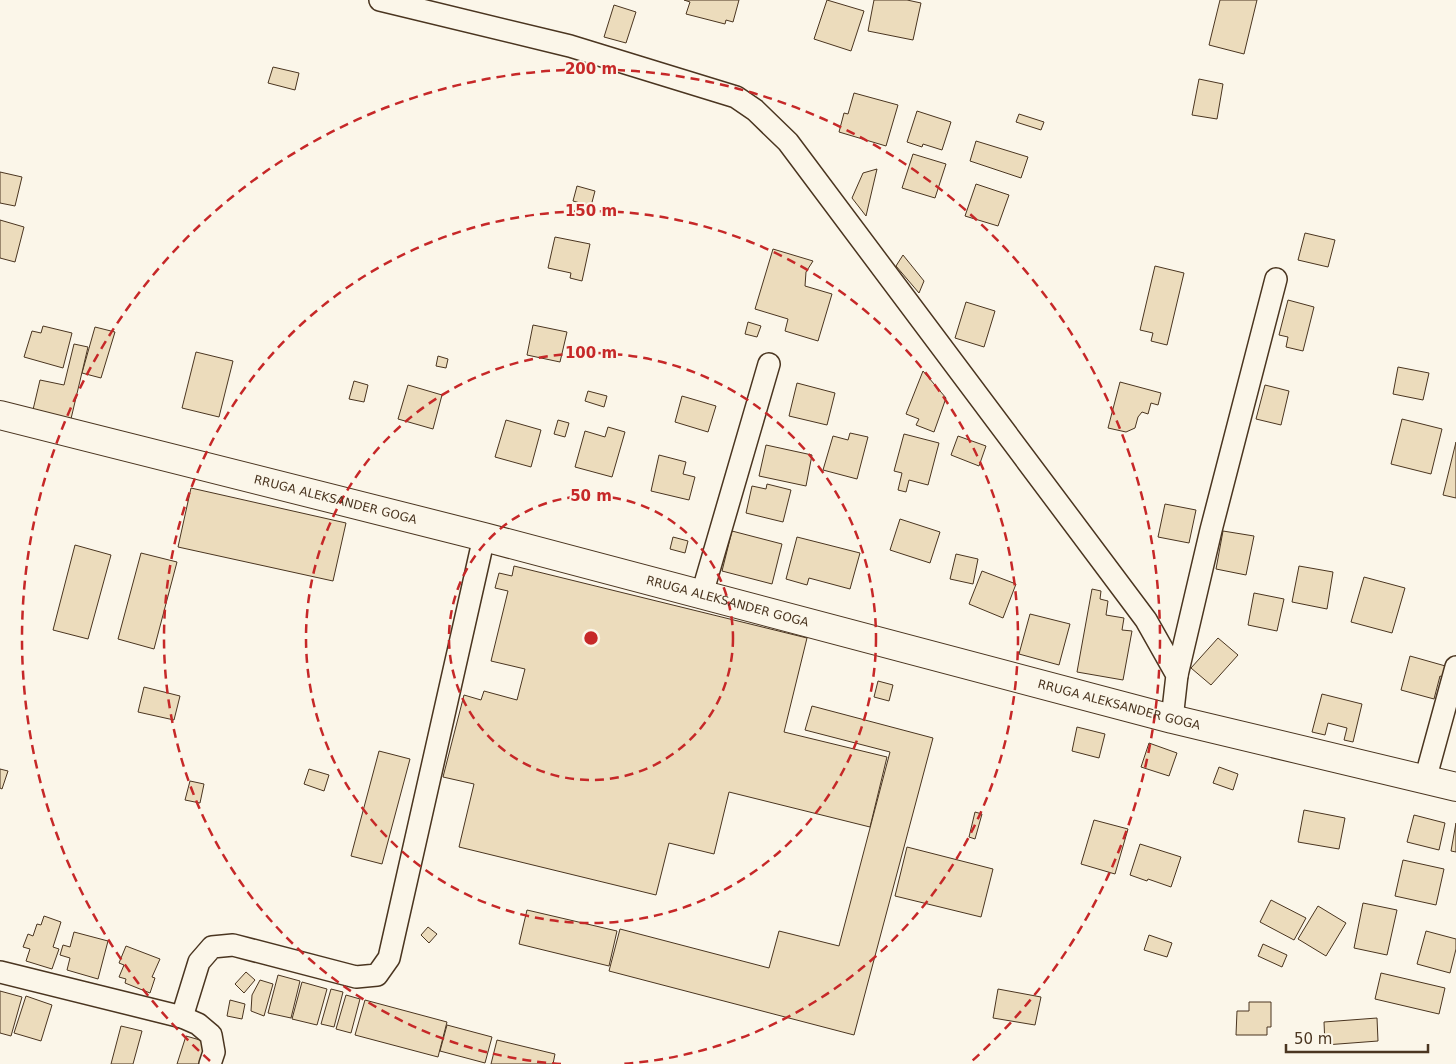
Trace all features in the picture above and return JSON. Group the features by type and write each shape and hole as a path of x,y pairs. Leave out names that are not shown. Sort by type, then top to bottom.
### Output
{"main road":[{"name":"RRUGA ALEKSANDER GOGA","path":"0,415 484,537 1172,718 1456,787"}],"street":[{"path":"380,0 570,46 736,98 755,110 788,142 1146,620 1177,676"},
{"path":"1172,718 1177,676 1211,530 1276,279"},
{"path":"702,594 769,364"},
{"path":"182,1017 199,962 212,948 233,945 356,978 377,975 389,958 484,537"},
{"path":"1425,780 1456,667"},
{"path":"0,972 182,1017 198,1024 211,1035 214,1052 210,1064"}],"building":[{"path":"684,0 739,0 733,22 726,20 725,24 686,14 690,2"},
{"path":"827,0 864,11 851,51 814,39"},
{"path":"874,0 907,0 921,3 913,40 868,31"},
{"path":"1220,0 1257,0 1244,54 1209,45"},
{"path":"614,5 636,12 626,43 604,37"},
{"path":"273,67 299,73 295,90 268,83"},
{"path":"1199,79 1223,84 1217,119 1192,115"},
{"path":"854,93 898,105 886,146 839,132 844,113 848,114"},
{"path":"917,111 951,122 942,150 923,144 922,147 907,142"},
{"path":"1019,114 1044,122 1041,130 1016,122"},
{"path":"976,141 1028,157 1021,178 970,161"},
{"path":"913,154 946,164 935,198 902,188"},
{"path":"877,169 866,216 852,198 863,173"},
{"path":"0,172 22,177 15,206 0,203"},
{"path":"976,184 1009,195 998,226 965,216"},
{"path":"577,186 595,191 591,206 573,201"},
{"path":"0,220 24,227 15,262 0,258"},
{"path":"1305,233 1335,240 1328,267 1298,260"},
{"path":"555,237 590,244 582,281 570,278 571,273 548,268"},
{"path":"773,249 813,261 806,272 805,286 832,294 818,341 785,331 788,319 755,309"},
{"path":"903,255 924,281 919,293 896,266"},
{"path":"1155,266 1184,273 1167,345 1151,341 1153,333 1140,330"},
{"path":"1288,300 1314,307 1303,351 1286,347 1288,337 1279,335"},
{"path":"966,302 995,311 984,347 955,338"},
{"path":"748,322 761,326 757,337 745,334"},
{"path":"533,325 567,332 560,362 527,355"},
{"path":"43,326 72,333 63,368 24,357 32,331 41,333"},
{"path":"95,327 115,332 101,378 82,373"},
{"path":"74,344 88,347 70,423 32,414 40,380 64,385"},
{"path":"196,352 233,361 219,417 182,408"},
{"path":"438,356 448,359 446,368 436,366"},
{"path":"1398,367 1429,373 1423,400 1393,394"},
{"path":"923,371 946,398 934,432 916,425 919,419 906,414"},
{"path":"354,381 368,385 364,402 349,399"},
{"path":"1120,382 1161,393 1158,405 1151,403 1148,414 1142,412 1138,417 1135,428 1126,432 1108,428"},
{"path":"797,383 835,393 827,425 789,416"},
{"path":"408,385 442,395 433,429 398,419"},
{"path":"1265,385 1289,391 1281,425 1256,419"},
{"path":"588,391 607,396 604,407 585,401"},
{"path":"682,396 716,406 708,432 675,422"},
{"path":"1402,419 1442,429 1431,474 1391,464"},
{"path":"506,420 541,430 531,467 495,457"},
{"path":"558,420 569,423 565,437 554,434"},
{"path":"608,427 625,432 612,477 575,467 585,431 605,437"},
{"path":"850,433 868,437 857,479 823,470 833,436 848,440"},
{"path":"904,434 939,443 928,485 909,480 906,492 898,490 902,473 894,471"},
{"path":"958,436 986,446 979,466 951,455"},
{"path":"1456,442 1456,498 1443,495"},
{"path":"766,445 812,455 806,486 759,476"},
{"path":"659,455 686,462 683,474 695,477 689,500 651,491"},
{"path":"767,484 791,490 783,522 746,513 752,486 766,489"},
{"path":"191,488 346,523 333,581 178,547"},
{"path":"1165,504 1196,510 1189,543 1158,537"},
{"path":"900,519 940,532 930,563 890,550"},
{"path":"732,531 782,544 772,584 722,571"},
{"path":"1223,531 1254,536 1246,575 1216,569"},
{"path":"673,537 688,541 685,553 670,549"},
{"path":"797,537 860,553 850,589 809,578 807,585 786,579"},
{"path":"75,545 111,555 88,639 53,630"},
{"path":"141,553 177,562 154,649 118,639"},
{"path":"956,554 978,559 973,584 950,579"},
{"path":"514,566 807,638 784,732 887,757 870,827 729,792 714,854 669,843 656,895 459,847 474,784 443,777 464,695 481,700 484,691 517,700 525,669 491,661 508,591 495,588 499,573 512,576"},
{"path":"1299,566 1333,572 1327,609 1292,602"},
{"path":"982,571 1016,584 1003,618 969,604"},
{"path":"1364,577 1405,588 1392,633 1351,622"},
{"path":"1092,589 1101,591 1100,599 1108,601 1106,615 1124,618 1122,630 1132,631 1123,680 1077,672"},
{"path":"1254,593 1284,599 1277,631 1248,625"},
{"path":"1030,614 1070,624 1059,665 1019,654"},
{"path":"1218,638 1238,655 1211,685 1191,668"},
{"path":"1410,656 1449,667 1446,678 1440,676 1434,699 1401,690"},
{"path":"878,681 893,685 889,701 874,697"},
{"path":"144,687 180,696 174,720 138,712"},
{"path":"1322,694 1362,704 1353,742 1344,740 1347,728 1328,723 1325,735 1312,732"},
{"path":"812,706 933,738 854,1035 609,971 620,929 769,968 779,931 839,946 890,752 805,730"},
{"path":"1077,727 1105,734 1099,758 1072,751"},
{"path":"1149,743 1177,753 1169,776 1141,767"},
{"path":"379,751 410,759 382,864 351,856"},
{"path":"1219,767 1238,774 1233,790 1213,783"},
{"path":"0,769 8,771 2,789 0,788"},
{"path":"309,769 329,775 324,791 304,784"},
{"path":"190,781 204,784 200,803 185,800"},
{"path":"1304,810 1345,818 1339,849 1298,842"},
{"path":"975,812 982,814 975,839 969,837"},
{"path":"1414,815 1445,823 1439,850 1407,842"},
{"path":"1094,820 1128,829 1115,874 1081,864"},
{"path":"1456,823 1456,852 1451,851"},
{"path":"1140,844 1181,857 1171,887 1130,875"},
{"path":"907,847 993,869 981,917 895,896"},
{"path":"1403,860 1444,869 1436,905 1395,896"},
{"path":"1271,900 1306,918 1294,940 1260,922"},
{"path":"1363,903 1397,910 1387,955 1354,948"},
{"path":"1318,906 1346,923 1326,956 1298,939"},
{"path":"527,910 617,931 609,966 519,944"},
{"path":"44,916 61,922 53,947 59,949 52,969 26,961 30,949 23,947 28,934 33,936 37,924 41,925"},
{"path":"428,927 437,934 429,943 421,935"},
{"path":"1426,931 1456,939 1456,949 1450,973 1417,964"},
{"path":"74,932 108,941 98,979 67,970 70,958 60,955 63,945 70,947"},
{"path":"1149,935 1172,943 1167,957 1144,950"},
{"path":"1263,944 1287,955 1282,967 1258,956"},
{"path":"126,946 160,959 152,977 155,978 150,993 125,983 126,979 119,977 124,965 119,963"},
{"path":"246,972 255,980 244,993 235,984"},
{"path":"1381,973 1445,988 1439,1014 1375,999"},
{"path":"278,975 300,981 291,1018 268,1013"},
{"path":"260,980 273,984 264,1016 251,1011 252,995"},
{"path":"302,982 327,989 317,1025 292,1019"},
{"path":"331,989 343,992 334,1027 321,1024"},
{"path":"998,989 1041,997 1035,1025 993,1018"},
{"path":"0,991 22,997 11,1036 0,1033"},
{"path":"346,995 360,999 351,1033 336,1029"},
{"path":"26,996 52,1005 41,1041 14,1033"},
{"path":"230,1000 245,1004 242,1019 227,1016"},
{"path":"365,1000 447,1022 438,1057 355,1035"},
{"path":"1249,1002 1271,1002 1271,1027 1267,1027 1267,1035 1236,1035 1237,1011 1249,1011"},
{"path":"1377,1018 1378,1041 1325,1045 1324,1022"},
{"path":"447,1025 492,1037 485,1063 440,1051"},
{"path":"121,1026 142,1031 133,1064 111,1064"},
{"path":"186,1036 207,1042 200,1064 177,1064"},
{"path":"497,1040 555,1054 553,1064 491,1064"}]}
